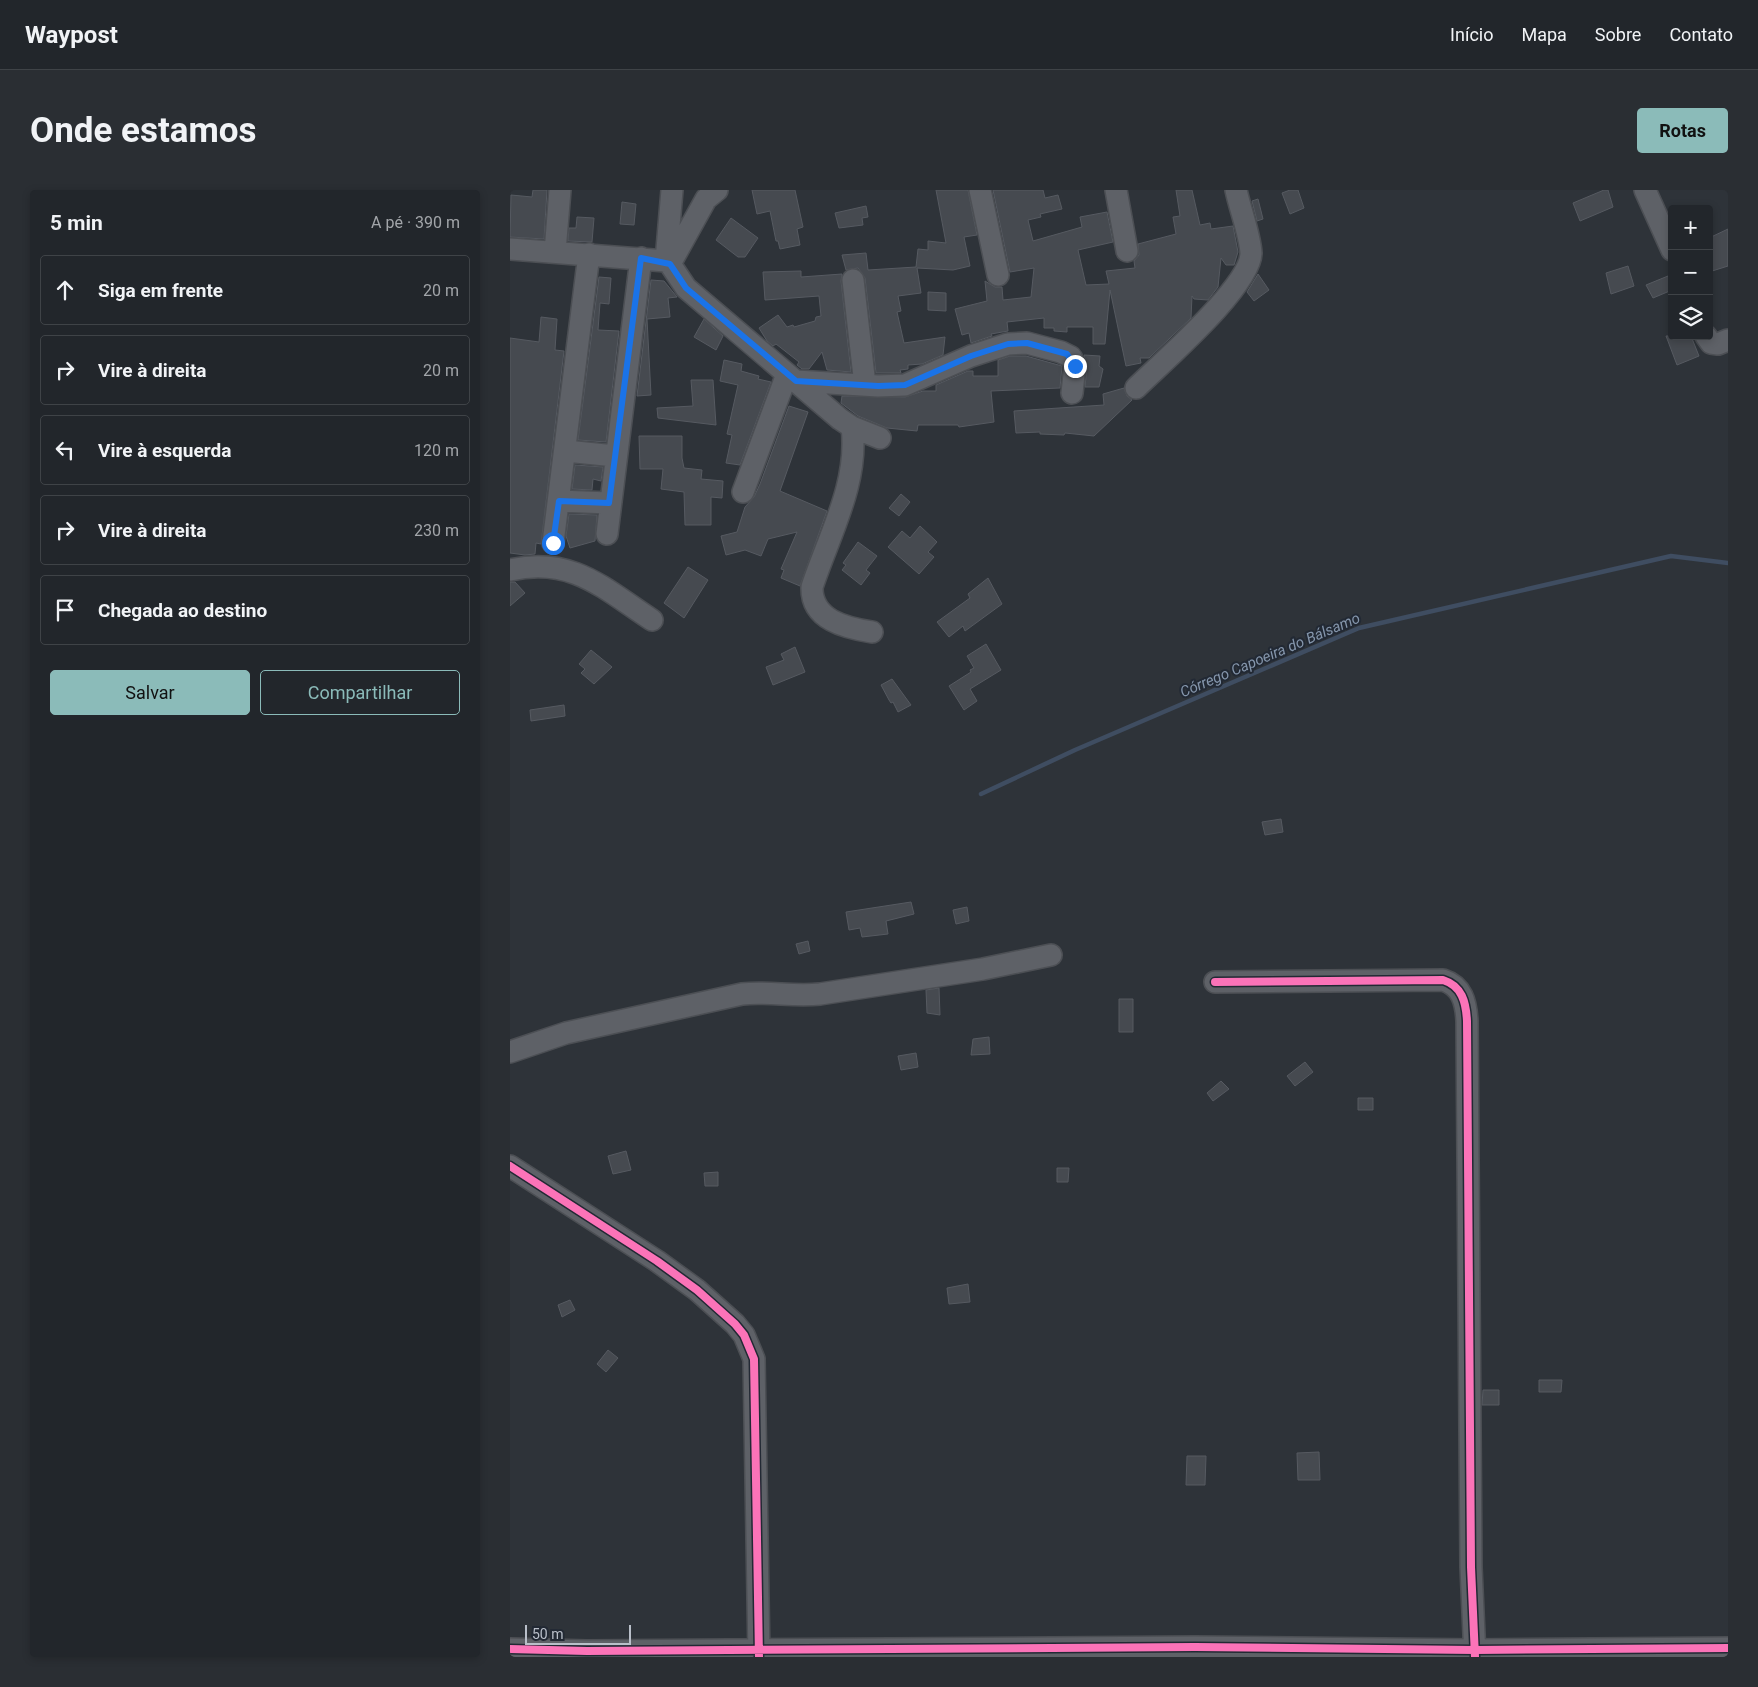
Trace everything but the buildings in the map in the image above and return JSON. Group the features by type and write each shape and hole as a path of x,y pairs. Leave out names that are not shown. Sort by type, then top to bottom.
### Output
{"street":[{"path":"555,252 560,190"},
{"path":"672,190 668,262 686,288 852,427 880,438"},
{"path":"668,262 706,199 716,190"},
{"path":"980,190 998,275"},
{"path":"1116,190 1127,251"},
{"path":"1136,388 1214,312 1246,271 1251,252 1236,190"},
{"path":"1645,190 1668,241"},
{"path":"510,249 641,258 668,262"},
{"path":"553,543 566,451 589,254"},
{"path":"607,534 609,503 641,258"},
{"path":"853,280 864,385"},
{"path":"1709,340 1711,343 1718,344 1728,340"},
{"path":"792,377 864,385 905,385 971,356 1008,344 1027,343 1061,352 1071,357 1075,366 1072,393"},
{"path":"743,492 792,377"},
{"path":"852,427 850,479 819,566 812,592 817,606 833,622 872,632"},
{"path":"566,451 615,456"},
{"path":"559,501 609,503"},
{"path":"510,570 531,565 567,569 581,575 652,620"},
{"path":"510,1052 566,1033 742,994 758,992 799,996 820,994 983,969 1051,955"},
{"path":"1215,982 1443,980 1456,986 1464,1002 1467,1021 1471,1557 1475,1654"},
{"path":"510,1166 657,1261 697,1290 734,1324 750,1347 754,1358 759,1653"},
{"path":"510,1649 587,1654 1196,1647 1475,1654 1728,1648"}],"waterway":[{"name":"Córrego Capoeira do Bálsamo","path":"981,794 1075,750 1359,628 1671,556 1728,563"}],"cycle path":[{"path":"1215,982 1443,980 1455,986 1464,1001 1467,1021 1471,1567 1475,1657"},
{"path":"510,1166 657,1261 697,1290 735,1324 744,1335 754,1359 759,1657"},
{"path":"510,1649 587,1651 1195,1647 1475,1650 1728,1648"}],"route":[{"path":"553,543 559,501 609,503 641,258 666,261 670,264 686,288 796,381 878,386 905,385 971,356 1008,344 1027,343 1061,352 1071,357 1075,366"}]}
